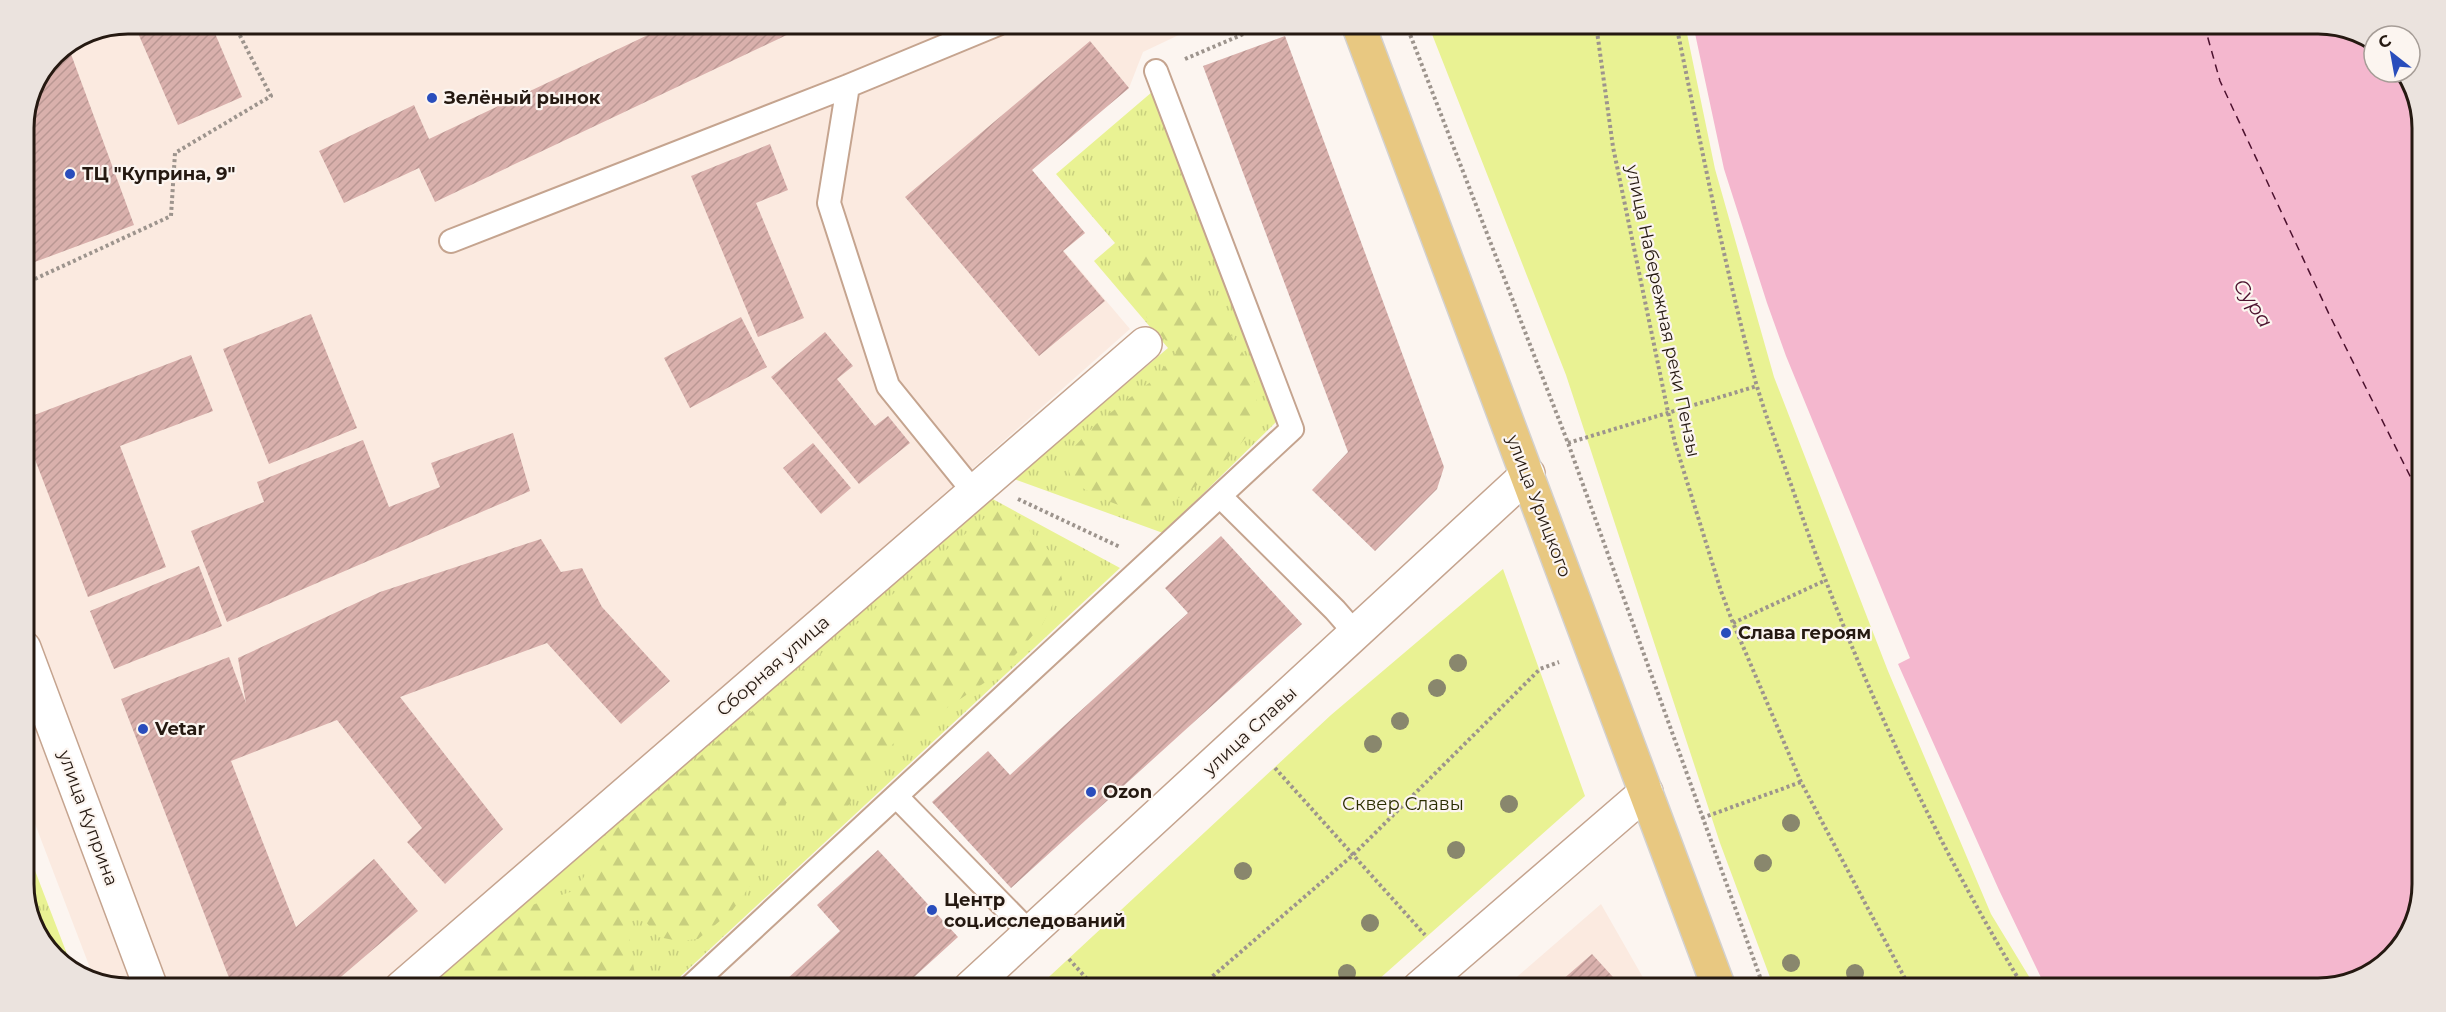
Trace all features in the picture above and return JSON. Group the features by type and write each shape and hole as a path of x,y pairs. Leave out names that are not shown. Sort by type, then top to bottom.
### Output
{"main road":[{"name":"улица Урицкого","path":"1362,35 1715,978"}],"street":[{"name":"Сборная улица","path":"413,978 1145,344"},
{"name":"улица Славы","path":"981,978 1528,474"},
{"name":"улица Куприна","path":"35,677 147,978"},
{"path":"1431,978 1646,792"}],"lane":[{"path":"452,241 848,86 971,35"},
{"path":"700,978 1292,429 1156,71"},
{"path":"848,86 829,202 888,386 978,487"},
{"path":"1220,496 1356,634"},
{"path":"897,796 1030,933"}],"path":[{"path":"35,279 171,216 175,153 271,96 240,35"},
{"path":"1156,71 1241,35"},
{"path":"1411,35 1568,443 1760,978"},
{"name":"улица Набережная реки Пензы","path":"1598,35 1613,147 1668,412 1682,466 1733,623 1801,782 1905,978"},
{"path":"1678,35 1707,175 1757,386 1824,581 1899,755 1983,920 2018,978"},
{"path":"1568,443 1757,386"},
{"path":"978,487 1118,547 1159,552"},
{"path":"1733,623 1824,581"},
{"path":"1211,978 1353,855 1540,669"},
{"path":"1275,768 1426,937"},
{"path":"1702,818 1801,782"},
{"path":"1069,959 1086,978"}],"shaded area":[{"path":"116,35 1179,35 1143,52 1129,88 1032,170 1085,233 1064,251 1130,329 397,978 129,978 110,976 90,969 35,824 35,123 44,87 54,71 67,58 82,47"},
{"path":"1601,904 1643,978 1516,978"}],"green space":[{"path":"1432,35 1687,35 1715,169 1774,377 1888,671 1991,914 2030,978 1770,978 1720,843 1566,375"},
{"path":"1152,92 1277,421 1163,533 1014,479 1168,348 1094,261 1115,243 1056,174"},
{"path":"1148,254 1177,277 1236,342 1251,370 1255,386 1257,417 1241,443 1211,474 1162,507 1139,510 1109,501 1073,483 1068,469 1071,450 1096,424 1153,380 1176,353 1134,300 1124,277 1125,267 1129,261"},
{"path":"989,497 1120,568 679,978 430,978"},
{"path":"994,510 1014,515 1057,559 1062,579 1055,600 1042,625 999,673 893,744 866,772 841,820 824,826 810,812 790,798 766,832 757,876 732,911 698,939 679,941 658,937 646,922 630,919 630,948 636,978 441,978 529,906 576,890 609,835 763,702"},
{"name":"Сквер Славы","path":"1503,569 1585,796 1380,978 1048,978 1331,715"},
{"path":"35,871 67,954 50,936 44,925 36,902"}],"water":[{"name":"Сура","path":"1695,35 2336,36 2362,46 2362,84 2400,84 2408,104 2411,123 2412,883 2410,902 2399,930 2379,954 2359,968 2336,976 2317,978 2041,978 1999,890 1898,664 1910,658 1786,356 1724,169"}],"building":[{"path":"139,35 216,35 242,97 178,125"},
{"path":"648,35 787,35 435,202 419,168 344,203 319,151 414,105 429,139"},
{"path":"1285,36 1444,467 1437,489 1375,551 1312,490 1348,452 1203,66"},
{"path":"1090,41 1129,88 1032,170 1085,233 1063,251 1105,301 1039,356 905,197"},
{"name":"ТЦ \"Куприна, 9\"","path":"71,55 134,225 35,262 35,123 38,104 44,87 54,71"},
{"path":"770,144 788,190 756,203 804,318 758,337 691,176"},
{"path":"311,314 357,428 269,464 223,349"},
{"path":"741,317 767,367 690,408 664,358"},
{"path":"825,332 853,366 837,379 875,426 888,416 910,443 859,484 771,377"},
{"path":"191,355 213,411 120,446 166,567 88,597 35,460 35,415"},
{"path":"513,433 530,491 227,622 191,531 264,502 257,482 363,440 389,507 440,487 431,463"},
{"path":"813,443 851,488 821,514 783,468"},
{"path":"1221,536 1302,624 1011,888 932,802 988,751 1010,775 1188,613 1165,588"},
{"path":"541,539 561,572 582,568 602,607 670,681 621,724 547,643 400,697 503,829 445,884 407,842 422,828 337,720 231,761 296,927 374,859 418,911 340,978 229,978 121,699 229,657 246,703 238,658 380,592"},
{"path":"199,566 222,626 114,669 90,611"},
{"path":"878,850 958,937 913,978 788,978 840,931 817,905"},
{"path":"1592,954 1614,978 1564,978"}],"ferry route":[{"path":"2207,35 2220,81 2329,314 2411,479"}],"place":[{"name":"Зелёный рынок","path":"432,98"},
{"name":"ТЦ \"Куприна, 9\"","path":"70,174"},
{"name":"Слава героям","path":"1726,633"},
{"name":"Vetar","path":"143,729"},
{"name":"Ozon","path":"1091,792"},
{"name":"Центр соц.исследований","path":"932,910"}]}
